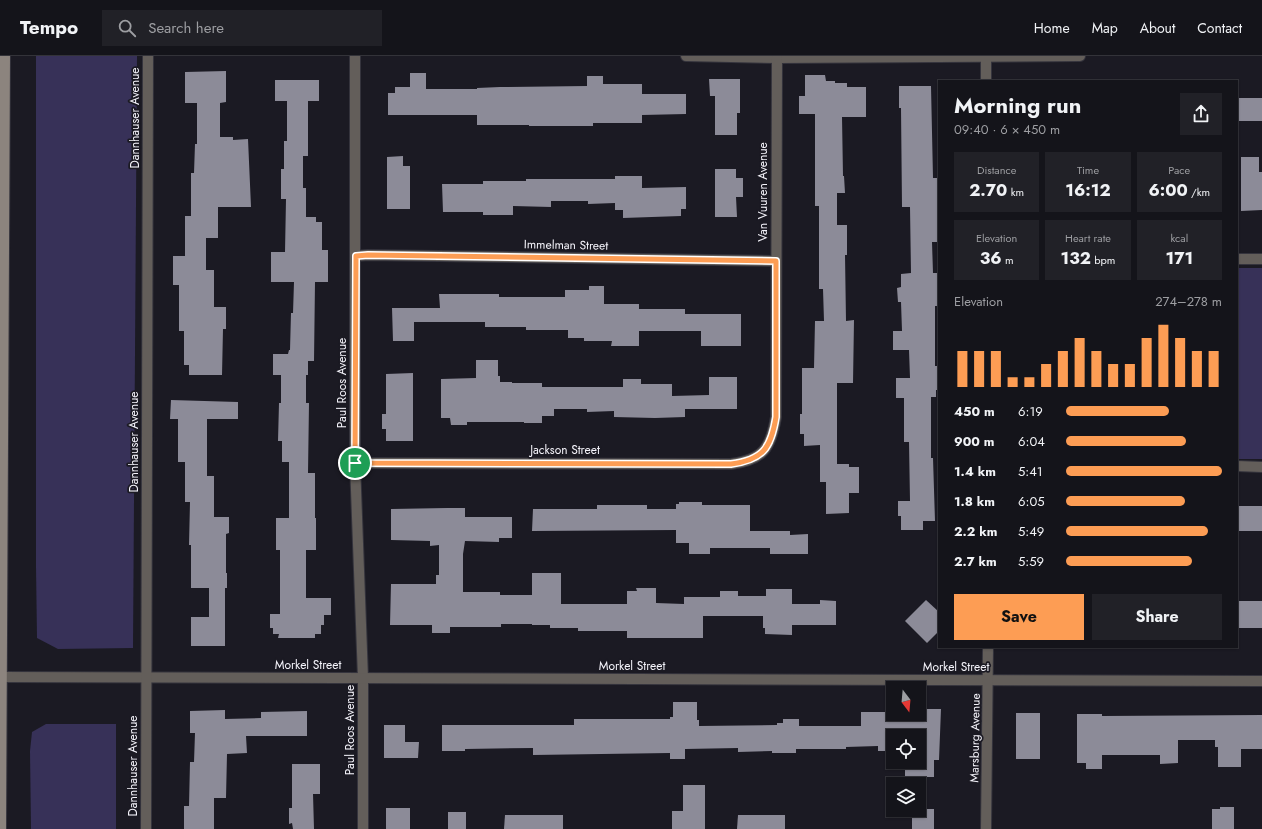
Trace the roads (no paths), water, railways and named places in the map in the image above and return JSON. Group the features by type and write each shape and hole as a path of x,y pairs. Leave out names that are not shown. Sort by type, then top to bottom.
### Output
{"main road":[{"path":"1,829 5,56"}],"street":[{"name":"Dannhauser Avenue","path":"146,829 148,56"},
{"name":"Paul Roos Avenue","path":"355,56 355,463 364,678 363,829"},
{"path":"686,56 777,58 1080,56"},
{"path":"986,56 986,80"},
{"name":"Van Vuuren Avenue","path":"769,444 776,417 777,58"},
{"name":"Immelman Street","path":"356,256 776,261"},
{"path":"1238,259 1262,259"},
{"name":"Jackson Street","path":"355,463 731,464 754,459 769,444"},
{"path":"1238,466 1262,467"},
{"name":"Marsburg Avenue","path":"986,829 989,681 988,648"},
{"name":"Morkel Street","path":"1,677 1262,682"}]}
